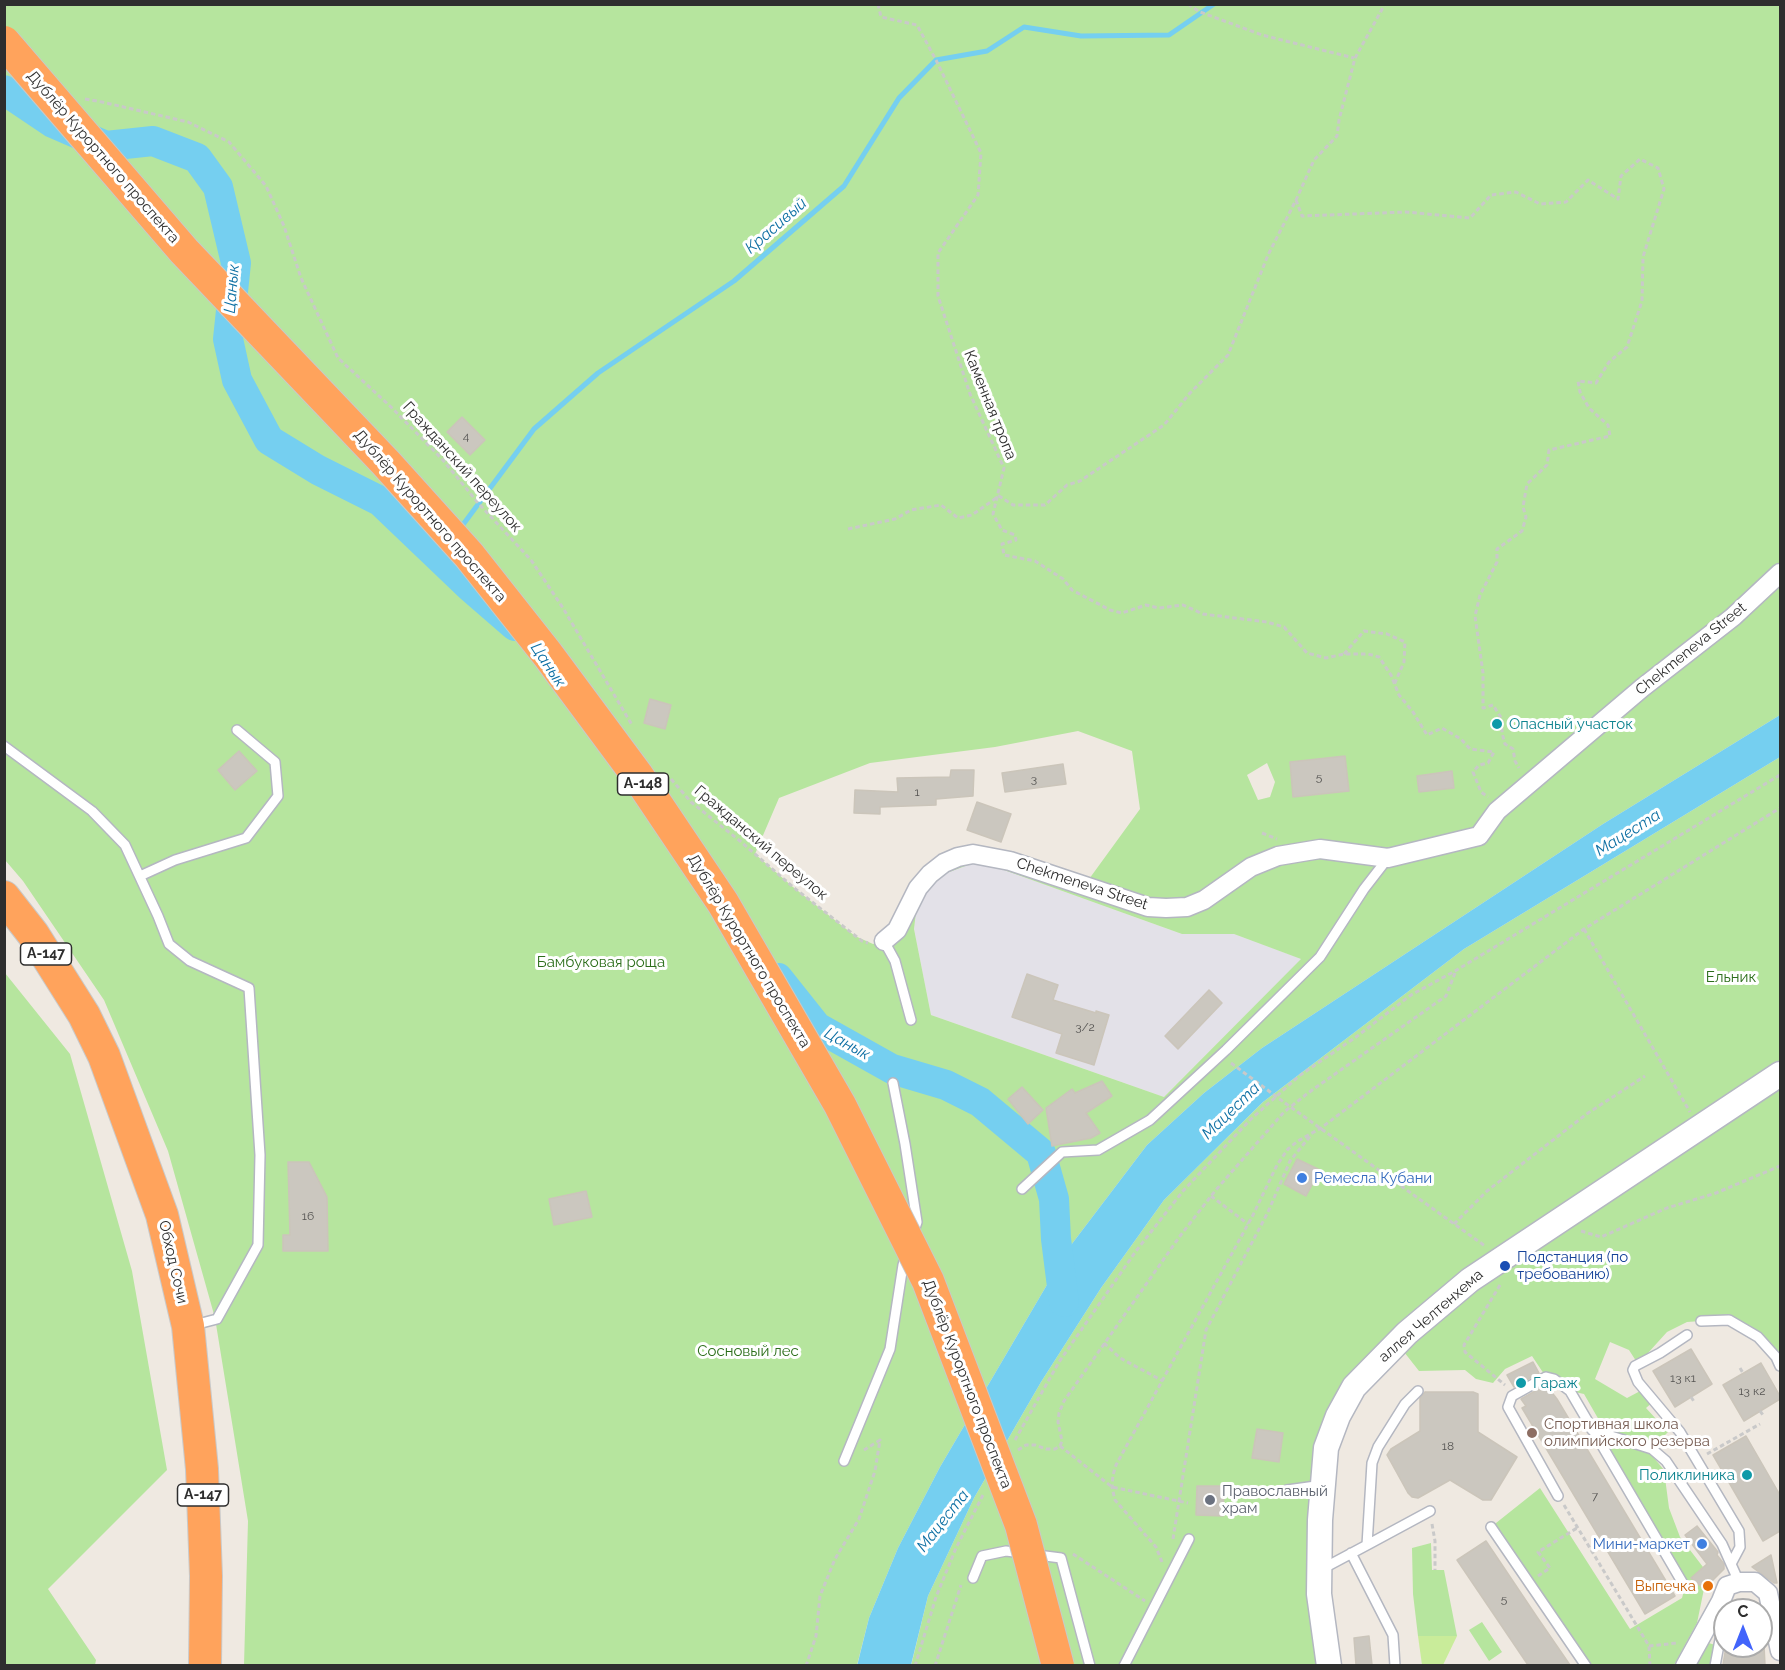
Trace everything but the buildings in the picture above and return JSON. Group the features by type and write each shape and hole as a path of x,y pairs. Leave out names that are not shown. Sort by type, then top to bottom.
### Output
{"highway":[{"name":"Дублёр Курортного проспекта","path":"4,42 184,251 386,463 469,555 548,655 637,775 723,903 840,1105 928,1281 1021,1525 1058,1665"},
{"name":"Обход Сочи","path":"4,897 33,934 84,1015 104,1056 162,1215 188,1326 202,1468 206,1576 205,1665"}],"main road":[{"name":"аллея Челтенхема","path":"1329,1665 1319,1594 1320,1520 1326,1448 1338,1416 1354,1388 1407,1333 1470,1280 1780,1074"}],"street":[{"name":"Chekmeneva Street","path":"884,941 897,930 918,888 930,874 944,863 973,854 1010,861 1148,907 1166,908 1187,907 1204,900 1251,867 1278,856 1320,849 1388,858 1479,836 1497,811 1642,688 1733,617 1780,573"},
{"path":"1722,1598 1727,1586 1739,1581 1755,1582 1768,1593 1780,1651"},
{"path":"1685,1665 1713,1616"}],"lane":[{"path":"140,876 174,860 246,838 278,796 276,762 237,730"},
{"path":"4,746 92,811 125,845 169,944 190,961 249,988 260,1155 258,1245 217,1319 188,1326"},
{"path":"1022,1189 1062,1152 1098,1149 1150,1120 1226,1050 1320,957 1364,889 1388,858"},
{"path":"884,941 895,961 911,1020"},
{"path":"844,1461 890,1349 903,1265 917,1222 893,1083"},
{"path":"1701,1321 1729,1320 1758,1337 1776,1357 1780,1366"},
{"path":"1687,1335 1660,1353 1635,1365 1633,1370 1638,1382 1680,1432 1739,1532 1740,1547 1731,1564"},
{"path":"1558,1496 1508,1407 1512,1396 1545,1377 1554,1379 1570,1391 1685,1587"},
{"path":"1367,1545 1372,1463 1378,1447 1405,1404 1418,1391"},
{"path":"1592,1430 1652,1449 1666,1461 1722,1544 1739,1581"},
{"path":"1287,1490 1323,1485"},
{"path":"1319,1570 1430,1511"},
{"path":"1491,1527 1586,1665"},
{"path":"1124,1665 1157,1605 1189,1539"},
{"path":"968,1577 982,1556 1006,1551 1061,1558 1090,1665"},
{"path":"1351,1553 1393,1635 1395,1665"}],"path":[{"name":"Каменная тропа","path":"878,4 881,16 917,25 981,153 978,195 938,253 938,296 970,394 1004,468 993,514 1002,530 1015,535 1016,540 1002,544 1004,555 1035,561 1063,579 1072,590 1110,610 1122,613 1146,605 1159,608 1183,605 1203,614 1267,622 1284,627 1307,653 1326,658 1344,654 1368,654 1379,657 1391,675 1394,685 1427,735 1442,728 1461,739 1470,748 1494,752 1488,763 1479,765 1473,772 1480,792 1489,798 1497,811"},
{"path":"1188,4 1200,12 1262,35 1354,58"},
{"path":"848,529 895,519 911,510 941,505 958,518 965,517 972,515 999,496 1013,506 1045,506 1067,485 1080,481 1164,425 1190,393 1228,355 1268,255 1314,160 1337,136 1354,58 1385,4"},
{"name":"Гражданский переулок","path":"82,99 188,122 228,141 266,186 284,226 301,278 338,358 442,459 478,504 531,560 563,608 633,727"},
{"path":"1296,200 1302,216 1406,212 1470,218 1491,195 1516,192 1540,204 1566,202 1588,180 1618,199 1621,176 1640,159 1658,168 1664,189 1643,257 1642,301 1627,347 1610,362 1596,383 1578,381 1580,392 1589,408 1608,425 1610,436 1549,450 1546,465 1527,484 1523,507 1527,517 1522,531 1497,549 1497,562 1480,595 1475,616 1483,673 1484,708 1493,705 1502,719 1504,744 1514,749 1515,761 1530,784"},
{"path":"1344,654 1364,631 1387,634 1405,642 1404,662 1394,685"},
{"path":"1015,1440 1059,1362 1136,1251 1183,1191 1250,1120 1299,1076 1356,1037 1411,995 1455,971 1780,775"},
{"name":"Гражданский переулок","path":"667,776 691,802 862,942 873,944 884,941"},
{"path":"1162,1572 1162,1560 1156,1547 1115,1500 1112,1487 1116,1465 1248,1224 1277,1165 1288,1149 1321,1128 1584,929 1780,808"},
{"path":"1584,929 1694,1117"},
{"path":"1060,1446 1062,1441 1058,1422 1064,1401 1146,1283 1211,1196 1291,1107 1446,996 1455,971"},
{"path":"1231,1063 1479,1242"},
{"path":"1454,1224 1487,1191 1588,1113 1646,1076"},
{"path":"1173,1543 1206,1330 1268,1212 1290,1161 1313,1132"},
{"path":"1601,1238 1667,1208 1716,1193 1780,1166"},
{"path":"1211,1196 1248,1224"},
{"path":"1502,1280 1464,1345 1466,1352 1507,1387"},
{"path":"1104,1343 1120,1358 1163,1381"},
{"path":"1740,1368 1743,1374"},
{"path":"1691,1397 1695,1403"},
{"path":"1697,1461 1760,1424"},
{"path":"806,1665 816,1636 820,1596 835,1559 860,1519 875,1471 880,1440 844,1461"},
{"path":"1017,1451 1026,1445 1046,1449 1060,1446"},
{"path":"1060,1446 1112,1487 1188,1503"},
{"path":"915,1665 940,1587 956,1548 986,1492"},
{"path":"1558,1496 1648,1646 1650,1665"},
{"path":"1430,1511 1435,1541 1435,1570"},
{"path":"1529,1582 1550,1568 1539,1552 1577,1527"},
{"path":"1064,1551 1073,1554 1149,1604"},
{"path":"935,1665 968,1577"},
{"path":"1648,1646 1699,1642"}],"shaded area":[{"path":"979,861 1182,934 1234,934 1302,959 1164,1097 931,1015 914,929 917,904 933,878"}],"green space":[{"path":"4,5 1780,5 1780,715 1603,824 1262,1048 1204,1093 1147,1145 1068,1249 940,1467 898,1548 869,1618 857,1665 244,1665 248,1521 215,1318 168,1151 104,1000 23,881 5,860","holes":["1078,731 1132,751 1140,809 1084,886 1010,861 973,854 958,857 944,863 930,874 918,888 891,937 873,944 855,936 755,854 779,798 870,763 995,747","1267,763 1275,782 1270,797 1258,800 1247,775","979,861 1182,934 1234,934 1301,959 1164,1097 931,1015 914,929 917,904 933,878"]},
{"name":"Ельник","path":"1780,757 1780,1366 1768,1350 1729,1320 1701,1321 1687,1322 1667,1332 1638,1364 1629,1350 1610,1342 1595,1379 1627,1398 1644,1389 1654,1401 1646,1408 1668,1432 1655,1445 1640,1441 1664,1470 1669,1508 1680,1537 1703,1567 1692,1578 1704,1589 1697,1623 1674,1665 1586,1665 1491,1527 1540,1488 1630,1629 1682,1598 1685,1587 1592,1430 1607,1434 1584,1394 1570,1391 1546,1377 1532,1356 1505,1369 1493,1383 1476,1379 1465,1370 1419,1371 1397,1343 1326,1448 1329,1665 911,1666 928,1596 974,1498 1041,1382 1101,1288 1164,1200 1263,1102 1464,949"},
{"path":"5,973 70,1054 132,1271 167,1470 48,1589 96,1660 95,1665 5,1665"},
{"path":"1431,1543 1432,1570 1444,1570 1457,1636 1418,1636 1413,1594 1412,1548"},
{"path":"1482,1622 1502,1652 1489,1661 1469,1630"},
{"path":"1418,1636 1457,1636 1443,1665 1422,1665"},
{"path":"1705,1642 1713,1644 1713,1658 1715,1658 1713,1665 1691,1666"}],"water":[{"name":"Мацеста","path":"1780,715 1780,757 1464,949 1263,1102 1164,1200 1101,1288 1041,1382 974,1498 928,1596 911,1665 857,1666 869,1618 898,1548 940,1467 1068,1249 1147,1145 1204,1093 1262,1048 1603,824"}],"waterway":[{"name":"Красивый","path":"459,530 534,429 598,373 734,281 844,186 899,98 936,60 987,51 1024,27 1081,36 1169,35 1214,4"},
{"name":"Цанык","path":"4,90 53,123 106,146 153,141 197,158 218,187 236,263 228,339 237,380 269,440 318,470 380,501 470,587 515,626"},
{"name":"Красивый","path":"439,557 448,545"},
{"name":"Цанык","path":"778,978 817,1027 892,1069 946,1085 980,1102 1041,1153 1054,1199 1056,1239 1064,1302"}],"place":[{"name":"Опасный участок","path":"1497,724"},
{"name":"Ремесла Кубани","path":"1302,1178"},
{"name":"Подстанция (по требованию)","path":"1505,1266"},
{"name":"Гараж","path":"1521,1383"},
{"name":"Спортивная школа олимпийского резерва","path":"1532,1433"},
{"name":"Поликлиника","path":"1747,1475"},
{"name":"Православный храм","path":"1210,1500"},
{"name":"Мини-маркет","path":"1702,1544"},
{"name":"Выпечка","path":"1708,1586"}],"park label":[{"name":"Бамбуковая роща","path":"601,962"},
{"name":"Сосновый лес","path":"748,1351"}]}
